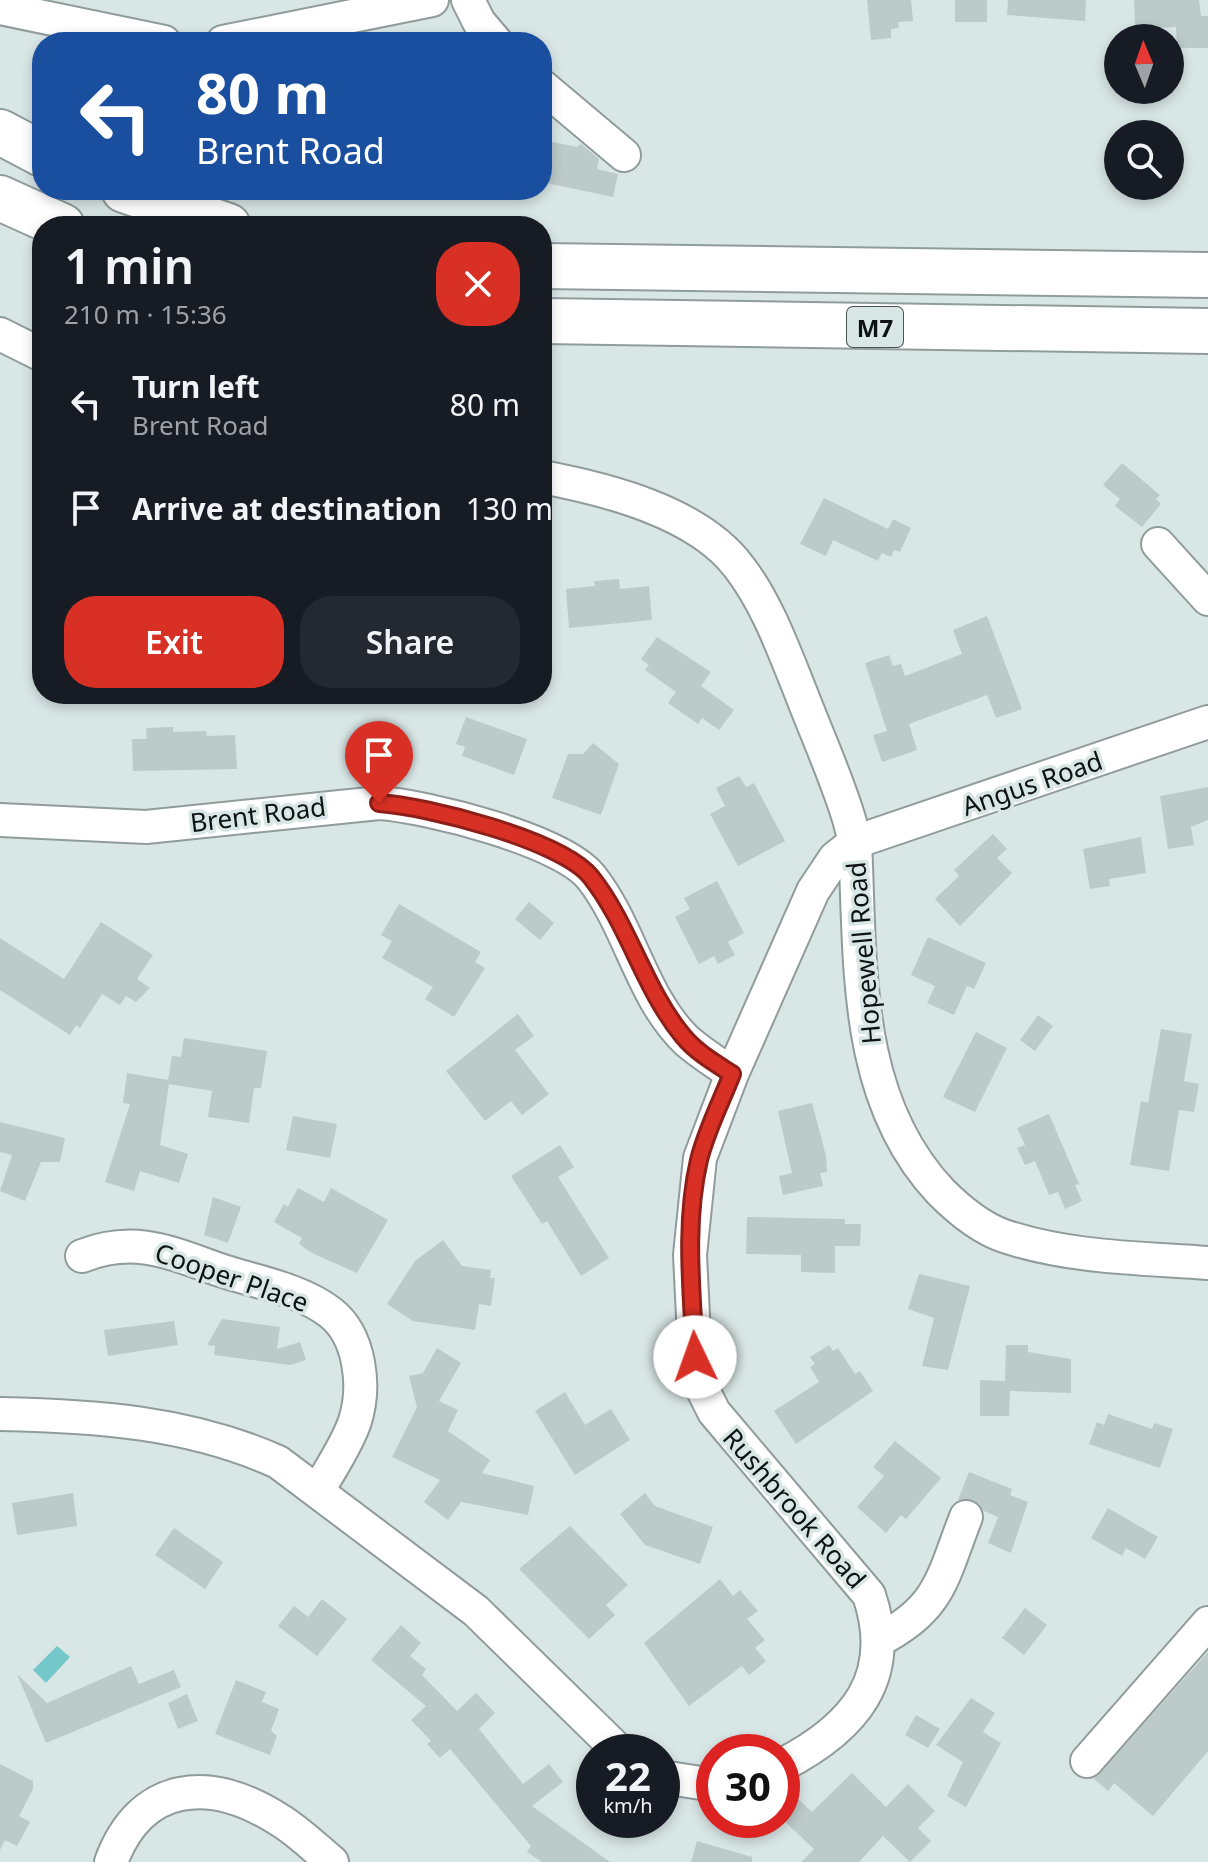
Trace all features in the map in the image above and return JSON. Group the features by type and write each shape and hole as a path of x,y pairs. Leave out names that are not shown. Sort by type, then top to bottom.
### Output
{"highway":[{"path":"0,132 32,149"},
{"path":"0,198 40,216"},
{"path":"153,200 199,216"},
{"path":"844,271 1208,246"},
{"name":"M7","path":"552,266 1208,275"},
{"name":"M7","path":"552,321 1208,331"},
{"path":"700,324 748,347 781,352 1006,354 1208,362"}],"street":[{"path":"273,32 432,0"},
{"path":"468,0 488,32"},
{"path":"0,8 116,32"},
{"path":"552,94 624,155"},
{"path":"0,334 32,350"},
{"name":"Hopewell Road","path":"552,479 592,487 657,510 704,535 737,563 754,587 845,803 855,842 864,1022 877,1077 897,1131 919,1169 957,1209 1001,1235 1090,1254 1208,1263"},
{"path":"1158,544 1208,599"},
{"name":"Angus Road","path":"855,842 1208,722"},
{"name":"Brent Road","path":"0,820 146,827 379,803 410,805 533,842 565,856 589,874 663,1009 685,1039 732,1074"},
{"name":"Hopewell Road","path":"732,1074 813,891 835,858 855,842"},
{"name":"Rushbrook Road","path":"732,1074 700,1158 695,1186 690,1255 695,1357 703,1390 733,1438 869,1595 879,1623 873,1677 858,1707 844,1724 800,1753"},
{"name":"Cooper Place","path":"82,1256 126,1244 152,1247 295,1295 331,1313 347,1331 355,1351 359,1393 355,1421 318,1491"},
{"path":"0,1414 132,1421 194,1432 242,1446 278,1462 476,1611 602,1734"},
{"path":"879,1640 906,1627 929,1604 966,1517"},
{"path":"1087,1761 1208,1623"},
{"path":"111,1862 120,1837 138,1813 163,1798 187,1792 238,1799 265,1812 279,1819 332,1862"}],"water":[{"path":"57,1646 70,1657 46,1683 33,1670"}],"building":[{"path":"867,0 911,0 913,21 898,22 899,28 891,29 891,38 871,40"},
{"path":"955,0 987,0 987,22 955,22"},
{"path":"1008,0 1086,0 1085,21 1007,15"},
{"path":"1134,0 1199,0 1201,16 1208,16 1208,48 1184,48 1184,24 1135,24"},
{"path":"552,142 577,147 581,144 599,159 597,169 618,174 613,197 552,184"},
{"path":"1122,463 1160,495 1156,499 1161,504 1142,527 1115,506 1120,499 1103,485"},
{"path":"824,498 888,529 893,519 911,528 900,552 894,550 891,557 882,553 878,561 833,540 826,556 800,544"},
{"path":"619,579 620,589 649,586 652,620 569,628 566,589 595,586 594,581"},
{"path":"987,616 1022,709 996,718 987,695 909,724 917,750 882,762 873,735 887,731 865,663 889,655 893,666 901,664 905,676 962,654 953,630"},
{"path":"657,637 711,672 701,686 734,710 719,730 702,718 698,724 668,703 676,692 645,670 649,665 641,659"},
{"path":"466,717 527,739 514,775 462,756 465,747 456,744"},
{"path":"173,727 173,732 206,731 207,736 235,735 237,769 133,771 132,739 147,739 146,728"},
{"path":"593,743 619,764 601,815 552,798 568,754 583,754"},
{"path":"739,776 746,787 754,783 785,841 738,866 710,814 725,806 716,788"},
{"path":"1208,787 1208,820 1191,827 1194,845 1168,849 1160,796"},
{"path":"993,834 1007,849 997,858 1012,873 960,926 935,899 959,876 954,870"},
{"path":"1141,837 1146,873 1109,879 1110,886 1090,889 1083,849"},
{"path":"717,881 744,933 728,942 735,955 718,964 714,956 699,964 675,917 690,909 684,898"},
{"path":"529,902 554,923 540,940 515,919"},
{"path":"399,904 481,952 475,962 485,968 454,1017 425,999 433,987 382,958 392,941 381,935"},
{"path":"101,922 153,955 137,979 150,988 136,1002 126,996 120,1005 102,994 80,1028 76,1025 70,1035 0,990 0,938 64,979"},
{"path":"928,937 986,963 974,989 967,986 954,1015 927,1003 935,986 911,975"},
{"path":"518,1014 534,1036 515,1050 549,1094 522,1115 511,1101 485,1121 446,1071"},
{"path":"1038,1015 1053,1026 1035,1051 1020,1040"},
{"path":"1161,1029 1192,1034 1184,1081 1199,1084 1194,1112 1179,1110 1169,1171 1130,1165 1141,1101 1148,1103"},
{"path":"976,1032 1007,1048 975,1112 943,1097"},
{"path":"184,1038 267,1051 261,1088 254,1088 249,1123 208,1117 212,1091 169,1084 160,1145 188,1154 179,1183 140,1171 134,1191 105,1182 130,1104 123,1103 127,1073 168,1080 172,1056 181,1057"},
{"path":"812,1103 826,1156 827,1172 820,1173 823,1186 783,1195 779,1176 792,1173 778,1111"},
{"path":"1049,1114 1079,1184 1075,1185 1082,1201 1065,1209 1058,1192 1049,1195 1035,1161 1025,1165 1017,1148 1025,1145 1017,1128"},
{"path":"293,1116 337,1124 330,1158 286,1150"},
{"path":"0,1122 65,1138 60,1162 41,1162 25,1201 0,1191 12,1155 0,1152"},
{"path":"560,1145 574,1167 558,1177 609,1258 581,1276 547,1221 542,1224 511,1176"},
{"path":"298,1188 324,1202 331,1188 388,1220 357,1273 312,1253 299,1244 302,1238 274,1222 284,1204 288,1207"},
{"path":"213,1197 241,1207 228,1243 204,1235"},
{"path":"747,1217 845,1219 845,1224 861,1224 860,1246 835,1246 835,1273 801,1272 801,1255 746,1254"},
{"path":"443,1240 462,1266 491,1270 490,1278 495,1278 491,1306 479,1304 475,1330 413,1321 387,1304 415,1261"},
{"path":"919,1274 970,1286 948,1370 922,1366 934,1318 908,1309"},
{"path":"222,1319 280,1327 277,1349 300,1342 306,1360 290,1365 214,1355 215,1346 207,1345"},
{"path":"174,1321 178,1345 108,1356 104,1330"},
{"path":"829,1345 833,1351 838,1348 855,1374 860,1371 873,1391 796,1444 774,1411 819,1382 810,1367 815,1364 810,1357"},
{"path":"1006,1345 1028,1345 1028,1352 1071,1359 1071,1393 1010,1391 1009,1416 980,1416 980,1380 1005,1381"},
{"path":"437,1348 461,1363 439,1401 458,1410 448,1431 490,1460 482,1473 534,1486 528,1515 461,1502 448,1520 424,1502 440,1480 392,1457 417,1407 409,1376 423,1373"},
{"path":"565,1392 585,1425 611,1409 630,1440 575,1475 535,1411"},
{"path":"1108,1414 1152,1429 1154,1423 1173,1429 1160,1468 1089,1444 1097,1422 1104,1425"},
{"path":"895,1441 941,1478 906,1519 901,1515 886,1533 857,1507 884,1476 873,1467"},
{"path":"969,1472 1012,1489 1010,1495 1028,1502 1011,1553 988,1543 998,1517 984,1511 973,1500 958,1500"},
{"path":"73,1493 77,1526 17,1535 12,1503"},
{"path":"645,1493 655,1506 713,1527 700,1564 645,1545 620,1514"},
{"path":"1108,1508 1158,1537 1145,1559 1126,1548 1122,1556 1091,1538"},
{"path":"570,1526 628,1585 606,1605 615,1615 589,1639 519,1569"},
{"path":"174,1528 223,1562 205,1589 155,1555"},
{"path":"720,1579 733,1596 740,1590 758,1611 747,1619 765,1640 755,1648 766,1661 749,1675 742,1666 689,1706 644,1643"},
{"path":"322,1599 347,1619 317,1656 278,1626 294,1606 308,1617"},
{"path":"1025,1608 1047,1625 1024,1655 1002,1638"},
{"path":"401,1625 421,1643 410,1656 426,1669 422,1675 457,1711 476,1693 495,1713 479,1729 523,1784 549,1764 563,1782 532,1806 610,1862 542,1862 527,1852 531,1846 450,1749 440,1758 427,1744 431,1741 411,1720 426,1706 371,1660"},
{"path":"1208,1652 1208,1751 1153,1816 1114,1783 1108,1791 1094,1779"},
{"path":"131,1666 139,1684 174,1670 181,1687 46,1743 17,1674 47,1703"},
{"path":"236,1680 266,1692 262,1702 279,1709 271,1731 277,1736 270,1755 215,1734"},
{"path":"187,1694 198,1721 178,1729 168,1703"},
{"path":"971,1698 995,1713 983,1732 1001,1743 966,1807 947,1796 963,1762 936,1745"},
{"path":"916,1715 940,1729 928,1748 905,1735"},
{"path":"0,1764 33,1781 33,1789 19,1816 30,1822 17,1846 5,1840 0,1850"},
{"path":"852,1773 886,1807 908,1784 935,1811 918,1828 931,1841 910,1862 883,1836 859,1862 801,1862 814,1849 800,1836 800,1801 812,1812"},
{"path":"697,1841 752,1857 752,1862 691,1862"}],"route":[{"path":"379,803 410,805 533,842 565,856 589,874 602,892 663,1009 685,1039 732,1074 700,1158 695,1186 690,1255 695,1357"}]}
